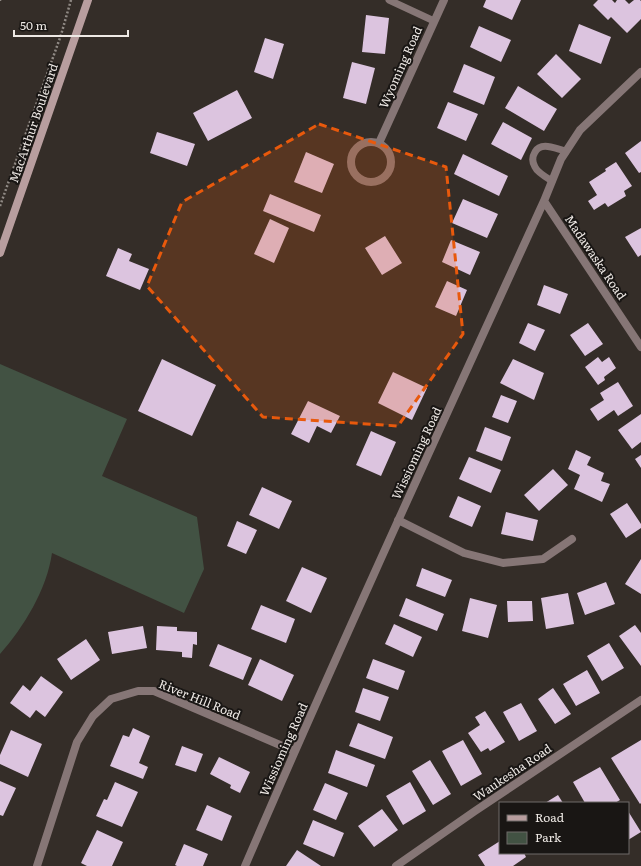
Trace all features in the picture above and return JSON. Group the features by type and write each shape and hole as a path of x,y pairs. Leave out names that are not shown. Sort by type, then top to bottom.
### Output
{"main road":[{"name":"MacArthur Boulevard","path":"0,253 88,0"}],"street":[{"name":"Wyoming Road","path":"379,144 444,0"},
{"name":"Wissioming Road","path":"244,866 398,520 544,201 561,159 580,130 641,72"},
{"path":"372,142 379,144 389,152 391,158 390,171 381,180 375,182 362,180 353,170 351,163 352,156 355,150 366,143 372,142"},
{"name":"Madawaska Road","path":"544,201 641,346"},
{"path":"398,520 464,553 503,563 544,559 572,539"},
{"name":"River Hill Road","path":"37,866 77,742 93,716 111,699 138,691 154,691 294,751"},
{"name":"Waukesha Road","path":"396,866 475,811 641,700"}],"lane":[{"path":"388,0 434,21"},
{"path":"552,181 535,168 532,160 533,155 537,149 543,146 566,151"}],"path":[{"path":"0,206 61,35 71,0"}],"highlighted area":[{"path":"319,124 446,167 463,334 398,426 263,417 147,286 182,202"}],"green space":[{"path":"0,364 127,419 102,476 197,517 204,569 184,613 52,553 40,594 18,632 0,654"}],"building":[{"path":"486,0 521,0 512,20 483,7"},
{"path":"598,0 612,0 615,3 617,0 625,0 629,4 634,0 640,0 641,19 627,33 611,17 608,20 593,5"},
{"path":"366,15 389,18 385,54 362,52"},
{"path":"579,24 611,37 601,64 569,51"},
{"path":"479,26 511,40 501,62 470,47"},
{"path":"265,38 284,44 273,79 254,72"},
{"path":"556,54 581,79 562,98 537,74"},
{"path":"352,62 375,68 366,104 343,98"},
{"path":"464,64 495,77 484,105 453,92"},
{"path":"518,86 557,109 544,131 505,108"},
{"path":"237,90 252,118 208,141 193,113"},
{"path":"448,102 478,114 466,141 437,128"},
{"path":"503,122 532,138 521,160 491,144"},
{"path":"157,132 195,144 187,166 150,153"},
{"path":"641,141 641,172 639,173 625,153"},
{"path":"306,152 334,164 322,193 294,182"},
{"path":"463,154 508,176 499,196 454,174"},
{"path":"616,162 632,186 624,191 626,196 608,207 605,203 594,210 588,201 597,195 589,182 606,171 605,169"},
{"path":"270,194 321,215 314,232 263,211"},
{"path":"463,199 498,214 487,238 452,223"},
{"path":"270,219 289,228 274,263 254,254"},
{"path":"641,228 641,255 638,257 625,237"},
{"path":"385,236 402,263 382,275 365,248"},
{"path":"451,240 480,252 470,275 442,262"},
{"path":"118,248 132,254 129,261 149,269 140,290 106,276"},
{"path":"447,281 467,290 456,316 435,307"},
{"path":"544,285 568,294 560,314 537,305"},
{"path":"528,323 545,330 535,351 519,343"},
{"path":"588,323 603,344 585,356 570,335"},
{"path":"598,357 602,362 609,357 616,368 604,377 605,380 598,385 585,367"},
{"path":"162,359 216,385 192,436 138,411"},
{"path":"513,359 544,373 534,400 500,383"},
{"path":"393,372 427,388 412,420 378,403"},
{"path":"618,382 633,406 618,416 614,410 598,421 590,409 604,400 600,393"},
{"path":"501,395 517,401 508,423 492,417"},
{"path":"308,401 340,416 331,433 317,426 309,443 291,434"},
{"path":"641,414 641,442 632,449 618,430"},
{"path":"485,427 511,437 502,461 476,451"},
{"path":"371,431 396,442 381,476 356,465"},
{"path":"576,450 591,457 587,465 604,473 601,481 610,484 602,502 574,489 580,475 568,469"},
{"path":"641,455 641,468 635,459"},
{"path":"469,457 501,470 491,493 459,479"},
{"path":"553,469 568,485 539,511 524,495"},
{"path":"262,487 292,501 279,529 249,515"},
{"path":"458,496 481,506 472,527 449,517"},
{"path":"627,503 641,524 641,528 626,538 610,514"},
{"path":"506,512 538,520 533,541 501,534"},
{"path":"237,521 257,530 246,554 227,546"},
{"path":"641,559 641,594 625,584"},
{"path":"302,567 327,578 311,613 286,601"},
{"path":"422,568 452,580 445,597 416,586"},
{"path":"606,582 615,604 585,615 577,593"},
{"path":"568,593 574,624 546,629 541,598"},
{"path":"406,598 444,614 437,631 399,616"},
{"path":"470,598 497,605 488,638 462,631"},
{"path":"507,601 532,601 533,621 508,622"},
{"path":"261,605 295,619 286,643 251,629"},
{"path":"394,624 422,637 413,657 385,644"},
{"path":"635,625 641,633 641,666 619,636"},
{"path":"143,626 147,648 112,654 108,632"},
{"path":"157,626 177,627 177,631 197,632 197,645 193,644 192,658 182,657 182,652 156,650"},
{"path":"86,639 100,660 71,680 57,659"},
{"path":"609,643 624,668 602,681 587,656"},
{"path":"218,644 252,658 243,680 209,666"},
{"path":"260,659 294,675 282,701 248,685"},
{"path":"373,659 405,671 398,690 366,678"},
{"path":"587,670 600,693 576,706 563,684"},
{"path":"41,676 63,692 45,717 36,710 30,718 10,703 23,685 30,691"},
{"path":"363,688 389,697 380,721 355,712"},
{"path":"553,688 571,714 555,724 538,699"},
{"path":"521,703 537,731 519,741 503,712"},
{"path":"485,711 505,742 490,751 488,748 481,752 468,733 480,725 475,717"},
{"path":"358,723 393,737 385,759 349,746"},
{"path":"133,728 150,736 139,763 148,767 143,779 110,766 123,735 129,737"},
{"path":"11,730 42,744 28,777 0,764 0,755"},
{"path":"463,740 482,774 461,786 442,751"},
{"path":"641,740 641,803 640,804 611,758"},
{"path":"182,746 203,754 196,772 175,765"},
{"path":"336,750 375,765 367,787 328,773"},
{"path":"219,757 250,772 240,793 230,788 231,785 210,774"},
{"path":"430,760 451,794 433,805 412,771"},
{"path":"600,767 620,800 617,802 584,802 573,782"},
{"path":"0,781 16,788 3,816 0,815"},
{"path":"115,782 138,792 122,827 96,816 104,799 107,800"},
{"path":"410,782 426,811 403,825 386,796"},
{"path":"325,783 348,793 336,820 313,810"},
{"path":"558,795 562,802 547,802"},
{"path":"207,805 232,816 222,841 196,830"},
{"path":"382,809 398,830 374,847 358,826"},
{"path":"629,813 641,832 629,839"},
{"path":"313,820 344,833 334,857 303,844"},
{"path":"97,830 123,842 112,866 87,866 81,863"},
{"path":"499,842 499,854 524,854 526,857 513,866 485,866 478,855"},
{"path":"184,844 208,854 203,866 175,865"},
{"path":"297,850 321,866 286,866"}]}
